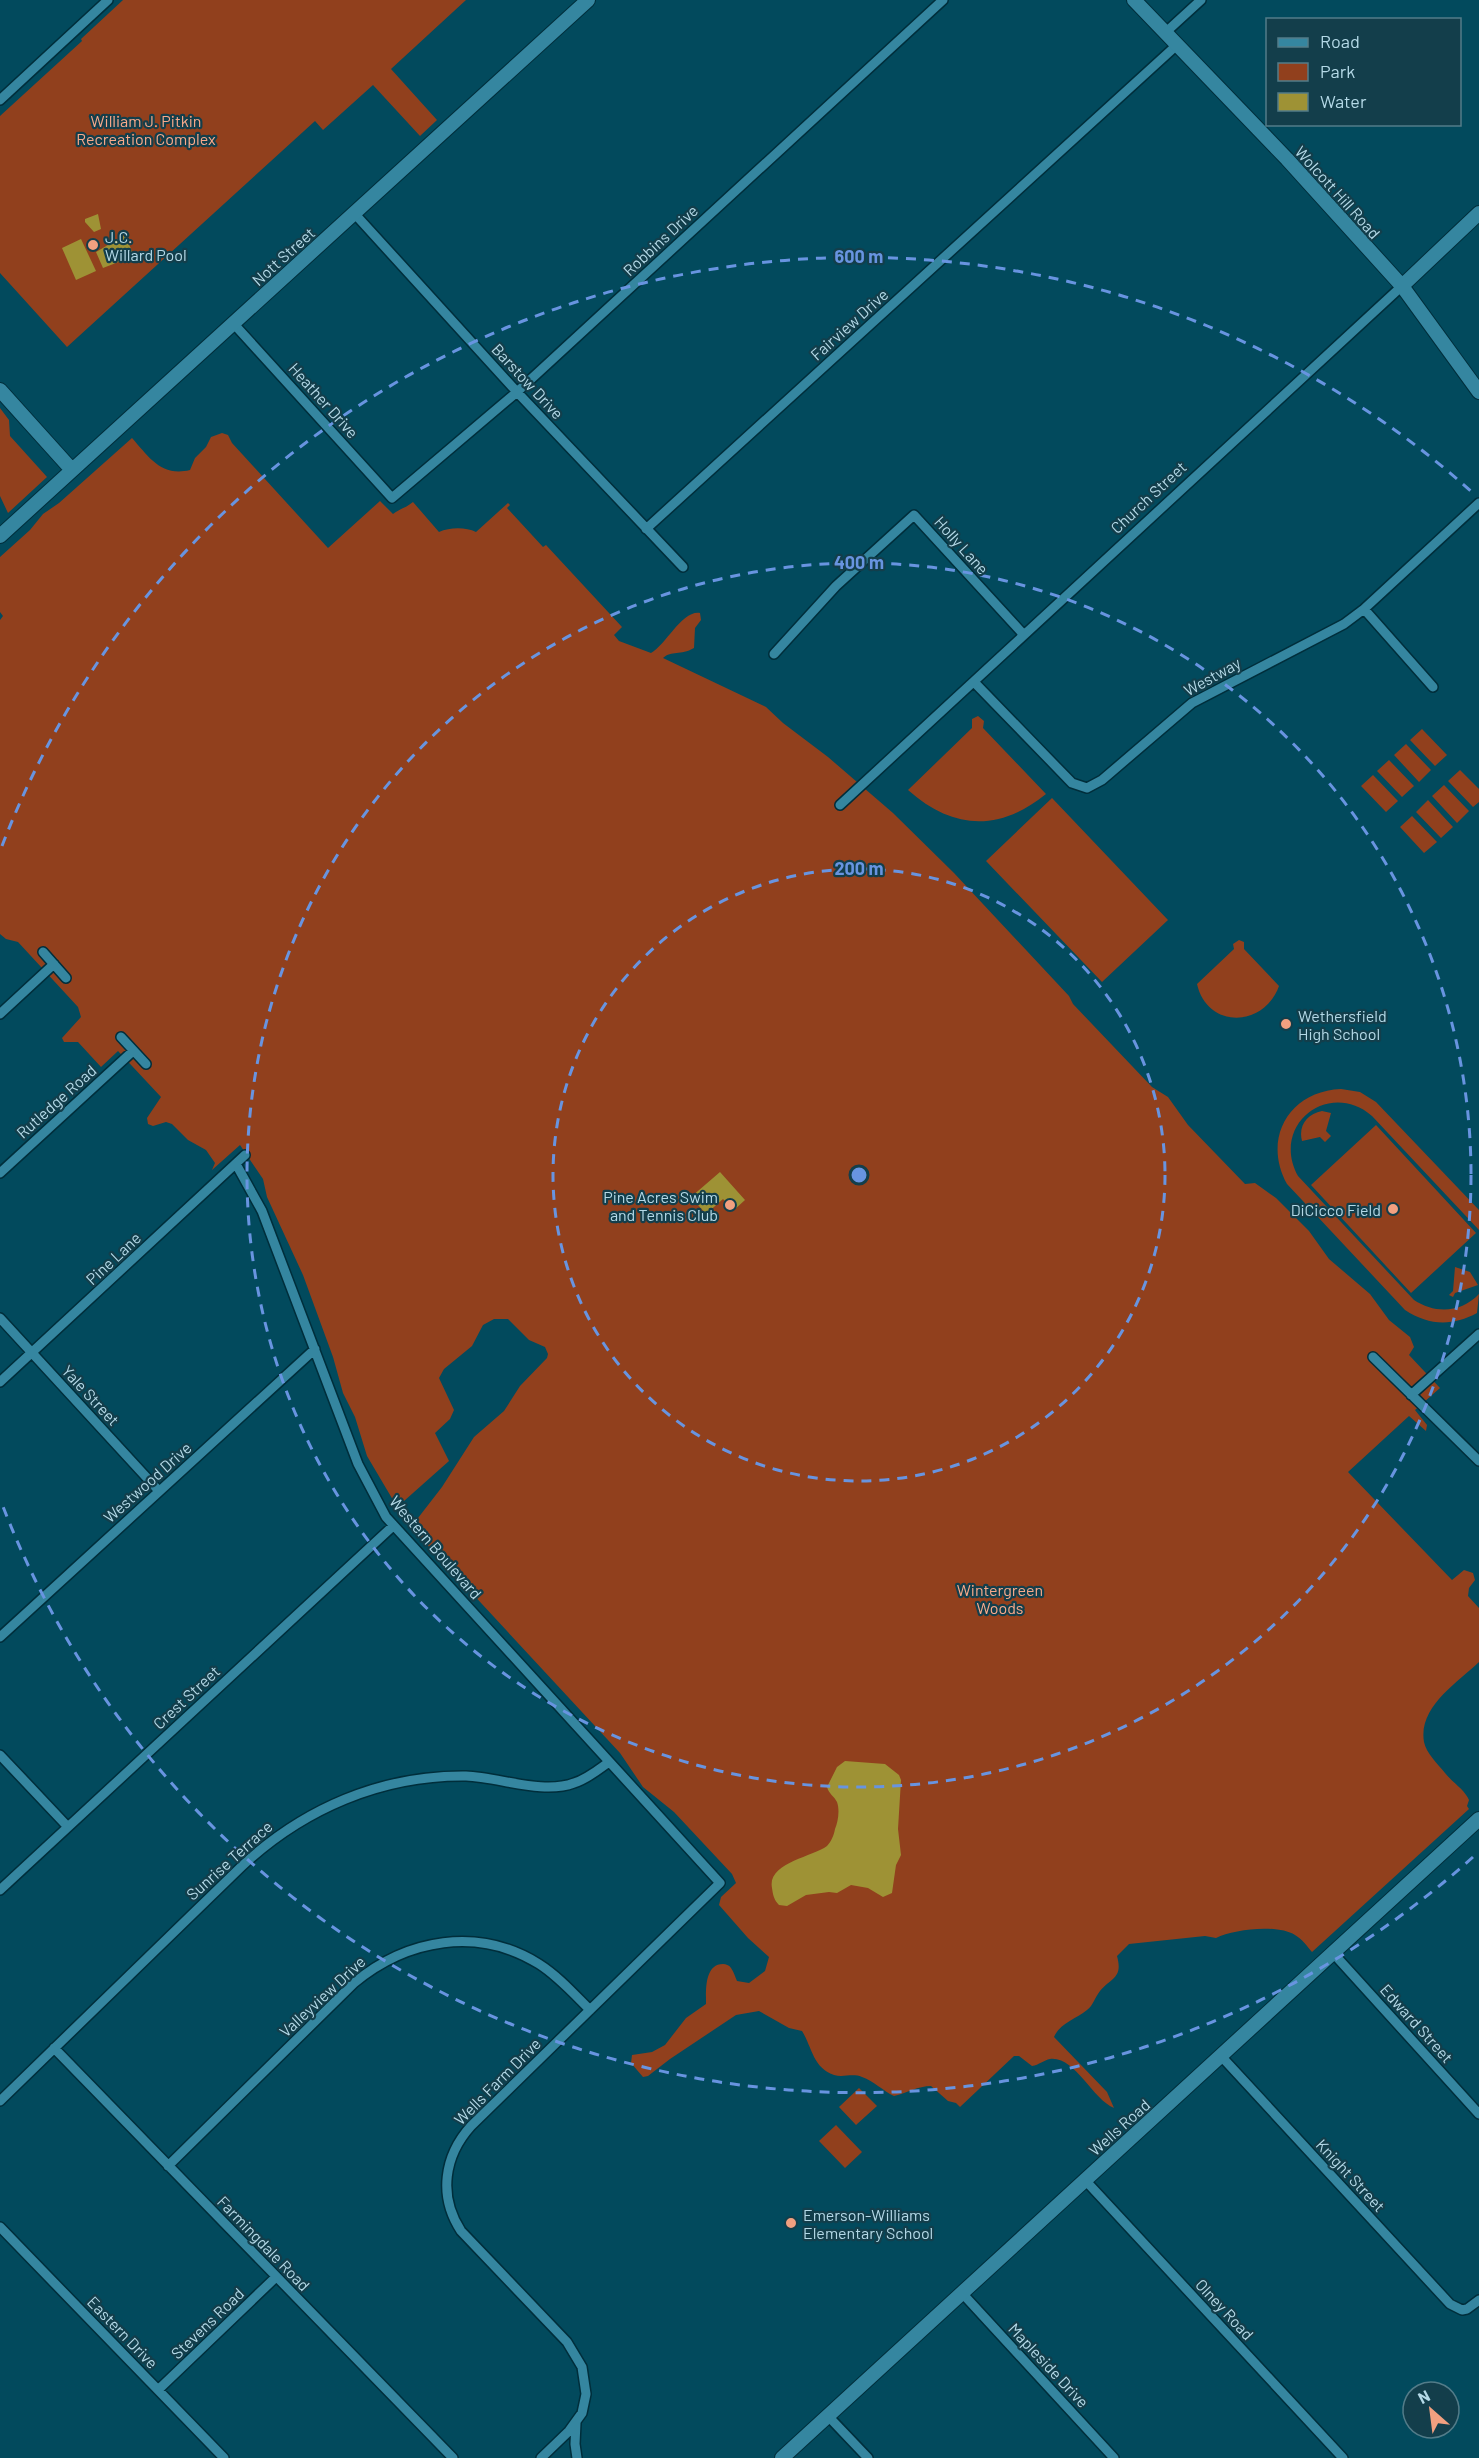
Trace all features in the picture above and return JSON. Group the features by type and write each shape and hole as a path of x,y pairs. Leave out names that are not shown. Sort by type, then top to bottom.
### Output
{"street":[{"path":"0,100 108,0"},
{"name":"Nott Street","path":"0,536 588,0"},
{"name":"Robbins Drive","path":"392,498 517,392 944,0"},
{"name":"Wolcott Hill Road","path":"1134,0 1287,159 1402,286 1479,392"},
{"path":"1166,32 1201,0"},
{"name":"Fairview Drive","path":"646,529 1178,44"},
{"name":"Barstow Drive","path":"354,213 517,392 684,567"},
{"name":"Church Street","path":"840,805 1479,213"},
{"name":"Heather Drive","path":"233,323 392,498"},
{"path":"0,390 72,470"},
{"name":"Westway","path":"974,682 1072,783 1088,788 1102,780 1192,703 1344,624 1364,609 1479,503"},
{"name":"Holly Lane","path":"774,654 836,586 914,515 1024,635"},
{"path":"1364,609 1433,687"},
{"path":"43,952 66,978"},
{"path":"0,1014 54,964"},
{"path":"121,1037 146,1064"},
{"name":"Rutledge Road","path":"0,1173 133,1051"},
{"name":"Pine Lane","path":"0,1382 245,1155"},
{"name":"Western Boulevard","path":"236,1164 264,1215 366,1481 393,1526 720,1883"},
{"name":"Yale Street","path":"0,1318 159,1491"},
{"path":"1412,1395 1479,1334"},
{"name":"Westwood Drive","path":"0,1637 315,1349"},
{"path":"1373,1357 1479,1461"},
{"name":"Crest Street","path":"0,1890 393,1526"},
{"path":"0,1755 68,1827"},
{"name":"Sunrise Terrace","path":"0,2101 250,1858 281,1833 314,1813 369,1790 392,1784 437,1778 475,1777 546,1787 566,1786 582,1780 609,1762"},
{"name":"Wells Road","path":"782,2458 1479,1820"},
{"name":"Wells Farm Drive","path":"541,2458 576,2423 582,2413 586,2397 584,2375 579,2360 567,2342 461,2231 449,2207 446,2181 450,2160 467,2130 720,1883"},
{"name":"Valleyview Drive","path":"168,2166 354,1983 376,1966 404,1951 432,1944 457,1942 487,1944 510,1950 551,1973 590,2010"},
{"name":"Edward Street","path":"1333,1953 1479,2114"},
{"name":"Farmingdale Road","path":"54,2048 453,2458"},
{"name":"Knight Street","path":"1221,2056 1450,2304 1461,2310 1467,2309 1479,2300"},
{"name":"Olney Road","path":"1085,2181 1343,2458"},
{"name":"Eastern Drive","path":"0,2227 224,2458"},
{"name":"Stevens Road","path":"158,2390 276,2277"},
{"name":"Mapleside Drive","path":"962,2293 1114,2458"},
{"path":"828,2416 868,2458"},
{"name":"Wells Farm Drive","path":"576,2423 577,2458"}],"green space":[{"name":"William J. Pitkin Recreation Complex","path":"123,0 466,0 391,69 437,120 420,136 373,85 323,130 315,121 67,347 0,273 0,116"},
{"path":"0,408 9,420 10,436 47,477 8,513 0,496"},
{"name":"Wintergreen Woods","path":"222,433 228,435 232,443 328,548 380,501 393,514 413,502 439,532 458,528 476,532 508,503 510,505 507,508 543,547 546,545 622,627 614,635 619,641 651,653 687,617 700,613 701,620 695,628 694,648 663,658 766,707 893,813 954,873 1152,1087 1168,1097 1188,1125 1245,1184 1255,1183 1276,1198 1309,1231 1329,1259 1370,1294 1389,1320 1410,1337 1414,1347 1409,1355 1440,1388 1415,1410 1427,1425 1426,1431 1409,1416 1348,1472 1452,1580 1464,1570 1473,1573 1475,1580 1469,1588 1468,1596 1479,1608 1479,1662 1441,1697 1427,1718 1424,1729 1424,1742 1427,1750 1467,1796 1469,1809 1312,1952 1295,1935 1267,1929 1244,1930 1216,1938 1205,1936 1129,1944 1117,1956 1119,1969 1115,1976 1100,1991 1089,2008 1064,2025 1054,2037 1107,2092 1114,2108 1098,2096 1067,2064 1050,2059 1032,2066 1019,2056 1014,2056 960,2107 948,2101 931,2086 894,2096 862,2077 837,2076 827,2072 817,2062 802,2031 789,2028 759,2011 736,2015 648,2076 643,2077 631,2063 632,2055 652,2052 665,2045 686,2018 706,2004 707,1980 712,1969 717,1965 727,1965 737,1981 749,1983 765,1971 769,1957 748,1938 719,1905 721,1897 736,1883 732,1874 674,1812 643,1787 620,1753 418,1535 416,1530 418,1518 442,1487 474,1437 504,1411 520,1386 547,1358 545,1347 529,1340 508,1319 494,1319 483,1325 472,1346 444,1369 439,1378 454,1410 450,1419 435,1433 449,1461 404,1501 393,1500 367,1456 303,1275 267,1197 263,1179 240,1145 212,1170 215,1163 206,1150 188,1140 172,1124 166,1122 153,1126 148,1124 147,1118 161,1097 118,1051 101,1067 78,1042 64,1042 62,1038 81,1017 78,1007 18,942 6,939 0,934 0,620 3,616 0,612 0,557 30,530 43,514 59,503 132,438 156,464 171,471 180,471 190,470 195,458 206,447 211,437"},
{"path":"978,716 984,721 983,728 1046,794 1011,815 994,820 959,819 942,813 908,790 972,728 972,719"},
{"path":"1422,729 1447,755 1435,766 1410,740"},
{"path":"1406,744 1431,770 1419,782 1394,755"},
{"path":"1389,760 1414,786 1402,797 1377,771"},
{"path":"1460,770 1479,789 1479,802 1473,807 1448,781"},
{"path":"1373,775 1398,801 1386,812 1361,786"},
{"path":"1444,785 1469,811 1457,823 1432,796"},
{"path":"1052,798 1168,920 1102,982 986,861"},
{"path":"1428,800 1453,827 1441,838 1416,812"},
{"path":"1412,816 1437,842 1424,853 1400,827"},
{"path":"1239,940 1244,942 1244,949 1279,986 1272,1000 1261,1010 1249,1016 1236,1018 1212,1009 1203,999 1197,984 1234,949 1233,944"},
{"path":"1341,1089 1360,1092 1376,1102 1479,1210 1479,1230 1372,1116 1355,1106 1338,1103 1322,1105 1308,1113 1298,1125 1292,1140 1291,1157 1298,1176 1414,1300 1430,1308 1448,1309 1464,1305 1479,1294 1477,1313 1459,1320 1441,1322 1423,1319 1405,1310 1287,1184 1280,1167 1278,1150 1279,1135 1285,1120 1294,1108 1307,1098"},
{"path":"1322,1111 1331,1113 1326,1131 1331,1136 1325,1142 1320,1137 1302,1141 1301,1130 1305,1122 1312,1115"},
{"name":"DiCicco Field","path":"1376,1125 1476,1233 1411,1293 1311,1185"},
{"path":"1455,1267 1470,1272 1478,1285 1455,1293 1453,1297 1449,1295 1453,1291"},
{"path":"859,2088 877,2106 856,2125 839,2107"},
{"path":"836,2125 862,2152 845,2168 819,2141"}],"water":[{"path":"98,214 101,229 94,232 85,219"},
{"path":"125,235 134,256 103,268 96,252"},
{"path":"81,239 96,271 76,280 62,248"},
{"path":"720,1172 745,1200 734,1210 723,1199 706,1214 691,1197"},
{"path":"845,1761 885,1764 899,1775 901,1780 898,1829 901,1855 896,1865 892,1893 883,1897 868,1888 851,1885 837,1893 806,1895 787,1906 779,1905 772,1888 772,1879 776,1872 827,1846 832,1838 838,1819 838,1809 837,1802 827,1787 837,1767"}],"place":[{"name":"J.C. Willard Pool","path":"93,245"},
{"name":"Wethersfield High School","path":"1286,1024"},
{"name":"Pine Acres Swim and Tennis Club","path":"730,1205"},
{"name":"DiCicco Field","path":"1393,1209"},
{"name":"Emerson-Williams Elementary School","path":"791,2223"}]}
